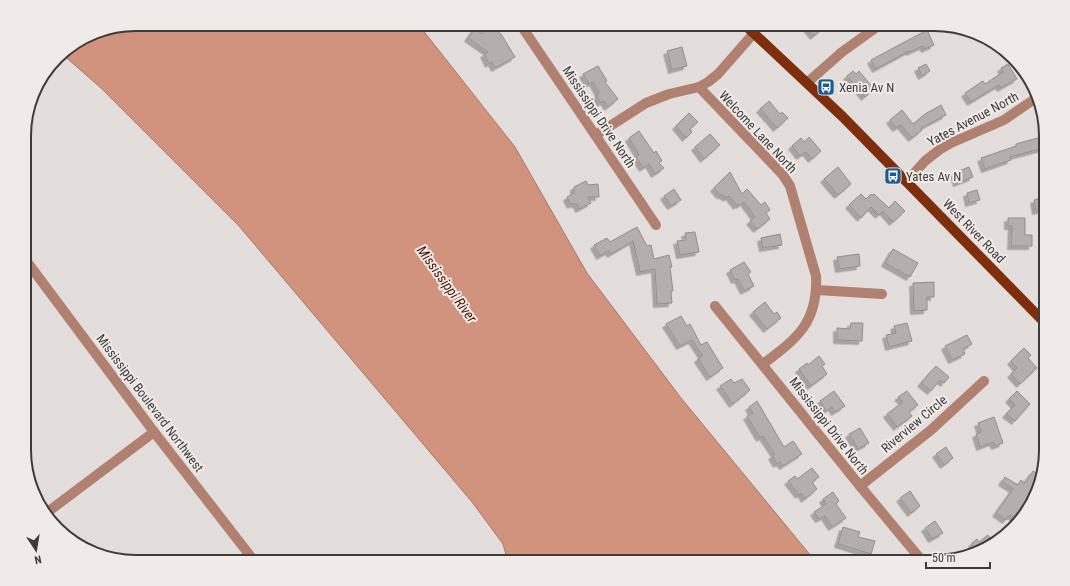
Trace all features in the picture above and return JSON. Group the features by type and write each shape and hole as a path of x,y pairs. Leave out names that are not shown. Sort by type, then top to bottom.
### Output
{"main road":[{"name":"West River Road","path":"754,33 808,82 1039,317"}],"street":[{"name":"Mississippi Drive North","path":"525,31 656,225"},
{"path":"808,82 842,52 871,31"},
{"path":"596,135 646,103 669,94 699,87 708,82 718,74 754,33"},
{"name":"Welcome Lane North","path":"699,87 783,175 790,186 816,276 817,290 813,309 807,324 786,347 763,364"},
{"name":"Yates Avenue North","path":"906,181 925,161 939,150 951,143 1004,120 1032,100"},
{"name":"Mississippi Boulevard Northwest","path":"31,268 154,432 250,555"},
{"path":"817,290 882,294"},
{"name":"Mississippi Drive North","path":"715,306 860,486 918,555"},
{"name":"Riverview Circle","path":"860,486 931,430 984,381"},
{"path":"50,510 154,432"}],"water":[{"name":"Mississippi River","path":"129,31 424,31 515,147 587,273 681,398 810,555 506,555 503,544 472,502 239,226 101,88 66,58 83,45 115,33"}],"building":[{"path":"473,31 478,31 482,34 484,31 497,31 501,34 515,57 495,68 492,62 489,64 484,54 488,52 468,38"},
{"path":"810,31 820,31 814,36"},
{"path":"925,31 927,31 934,45 925,49 923,46 910,52 909,51 876,69 871,60"},
{"path":"682,47 687,66 672,70 667,51"},
{"path":"926,64 930,71 922,76 918,68"},
{"path":"1008,64 1017,79 1001,88 999,85 971,102 965,93 983,81 985,84 1003,72 1001,68"},
{"path":"598,66 607,81 605,82 618,99 608,107 604,101 601,103 596,95 599,93 593,82 589,84 583,74"},
{"path":"853,71 856,74 859,71 874,89 865,97 847,76"},
{"path":"769,101 780,114 782,112 788,118 777,128 760,109"},
{"path":"941,105 946,115 921,128 922,130 912,138 901,125 896,128 890,120 902,110 913,124 925,114"},
{"path":"689,113 698,122 690,129 692,132 686,138 676,126"},
{"path":"639,131 654,153 656,151 662,161 659,163 664,168 655,174 649,164 643,168 636,157 639,155 629,138"},
{"path":"710,134 720,145 704,159 695,147"},
{"path":"809,137 821,151 812,159 806,152 800,156 792,146 801,138 804,142"},
{"path":"1039,138 1039,149 1010,157 1011,160 985,169 981,158 1016,146 1016,144"},
{"path":"838,167 851,184 838,195 824,179"},
{"path":"969,167 973,177 957,183 954,173"},
{"path":"730,172 742,194 747,189 761,205 765,202 770,210 766,213 770,219 757,229 750,221 755,217 744,202 740,205 738,204 737,206 729,196 727,198 720,195 714,188"},
{"path":"586,181 588,185 598,184 599,197 588,197 591,203 579,209 577,204 570,204 567,197 574,193 574,187"},
{"path":"674,189 681,200 671,206 664,196"},
{"path":"977,190 980,200 969,203 967,193"},
{"path":"861,194 866,199 871,194 874,194 889,208 895,201 905,211 893,222 883,211 879,215 871,207 861,218 849,205"},
{"path":"1039,199 1039,210 1036,211 1034,200"},
{"path":"1008,218 1025,218 1025,235 1032,235 1032,246 1011,246 1012,226 1008,226"},
{"path":"637,227 647,246 651,245 654,259 669,255 672,267 670,267 673,291 671,291 672,303 657,304 655,269 640,272 633,241 611,254 609,251 600,256 594,245 607,238 610,242"},
{"path":"695,232 699,252 680,255 677,241 686,240 685,233"},
{"path":"780,234 782,245 763,248 761,238"},
{"path":"893,249 918,263 910,277 885,263"},
{"path":"859,254 860,266 839,269 837,257"},
{"path":"744,262 751,272 748,274 754,286 744,291 738,279 735,280 730,270"},
{"path":"934,282 934,297 927,297 927,310 914,311 913,283"},
{"path":"765,302 774,314 777,312 781,318 767,329 753,312"},
{"path":"681,316 687,326 690,324 701,345 707,342 723,368 710,377 698,359 702,355 692,340 680,346 666,324"},
{"path":"851,323 863,323 862,341 837,340 837,328 850,329"},
{"path":"907,323 912,341 889,347 886,335 896,333 894,326"},
{"path":"967,335 972,344 963,349 965,354 952,360 945,346"},
{"path":"1024,348 1031,355 1028,358 1037,368 1020,384 1011,374 1017,368 1011,361"},
{"path":"819,356 825,364 822,366 827,374 811,386 799,369 807,363 808,365"},
{"path":"936,366 949,377 944,383 940,380 931,391 921,383"},
{"path":"731,379 734,383 742,379 750,390 733,404 720,386"},
{"path":"834,391 845,406 835,412 832,407 826,411 820,401"},
{"path":"907,391 918,405 909,412 912,416 897,427 887,414 903,402 898,397"},
{"path":"1017,391 1030,404 1015,421 1006,414 1015,405 1009,399"},
{"path":"757,401 784,447 793,441 802,454 783,466 780,462 777,464 772,456 775,454 763,436 760,438 747,416 753,413 749,407"},
{"path":"994,417 1003,443 995,446 993,442 980,447 976,434 981,432 978,423"},
{"path":"860,428 869,443 858,449 849,434"},
{"path":"946,447 953,458 944,465 936,454"},
{"path":"812,468 819,477 812,482 817,489 805,499 801,493 799,495 788,481 795,476 797,479"},
{"path":"1033,471 1036,473 1028,497 1014,517 1010,515 1006,520 996,513 1013,489 1002,482 1005,477 1018,485 1021,480 1025,483"},
{"path":"910,491 920,506 911,513 900,498"},
{"path":"833,492 839,501 836,504 846,518 832,527 825,516 819,519 814,512 826,504 823,499"},
{"path":"935,521 943,533 932,539 925,528"},
{"path":"843,527 860,532 858,537 875,541 871,554 838,544"},
{"path":"988,535 990,538 981,544 968,549 977,539 979,542"}],"place":[{"name":"Xenia Av N","path":"826,87"},
{"name":"Yates Av N","path":"893,176"}]}
